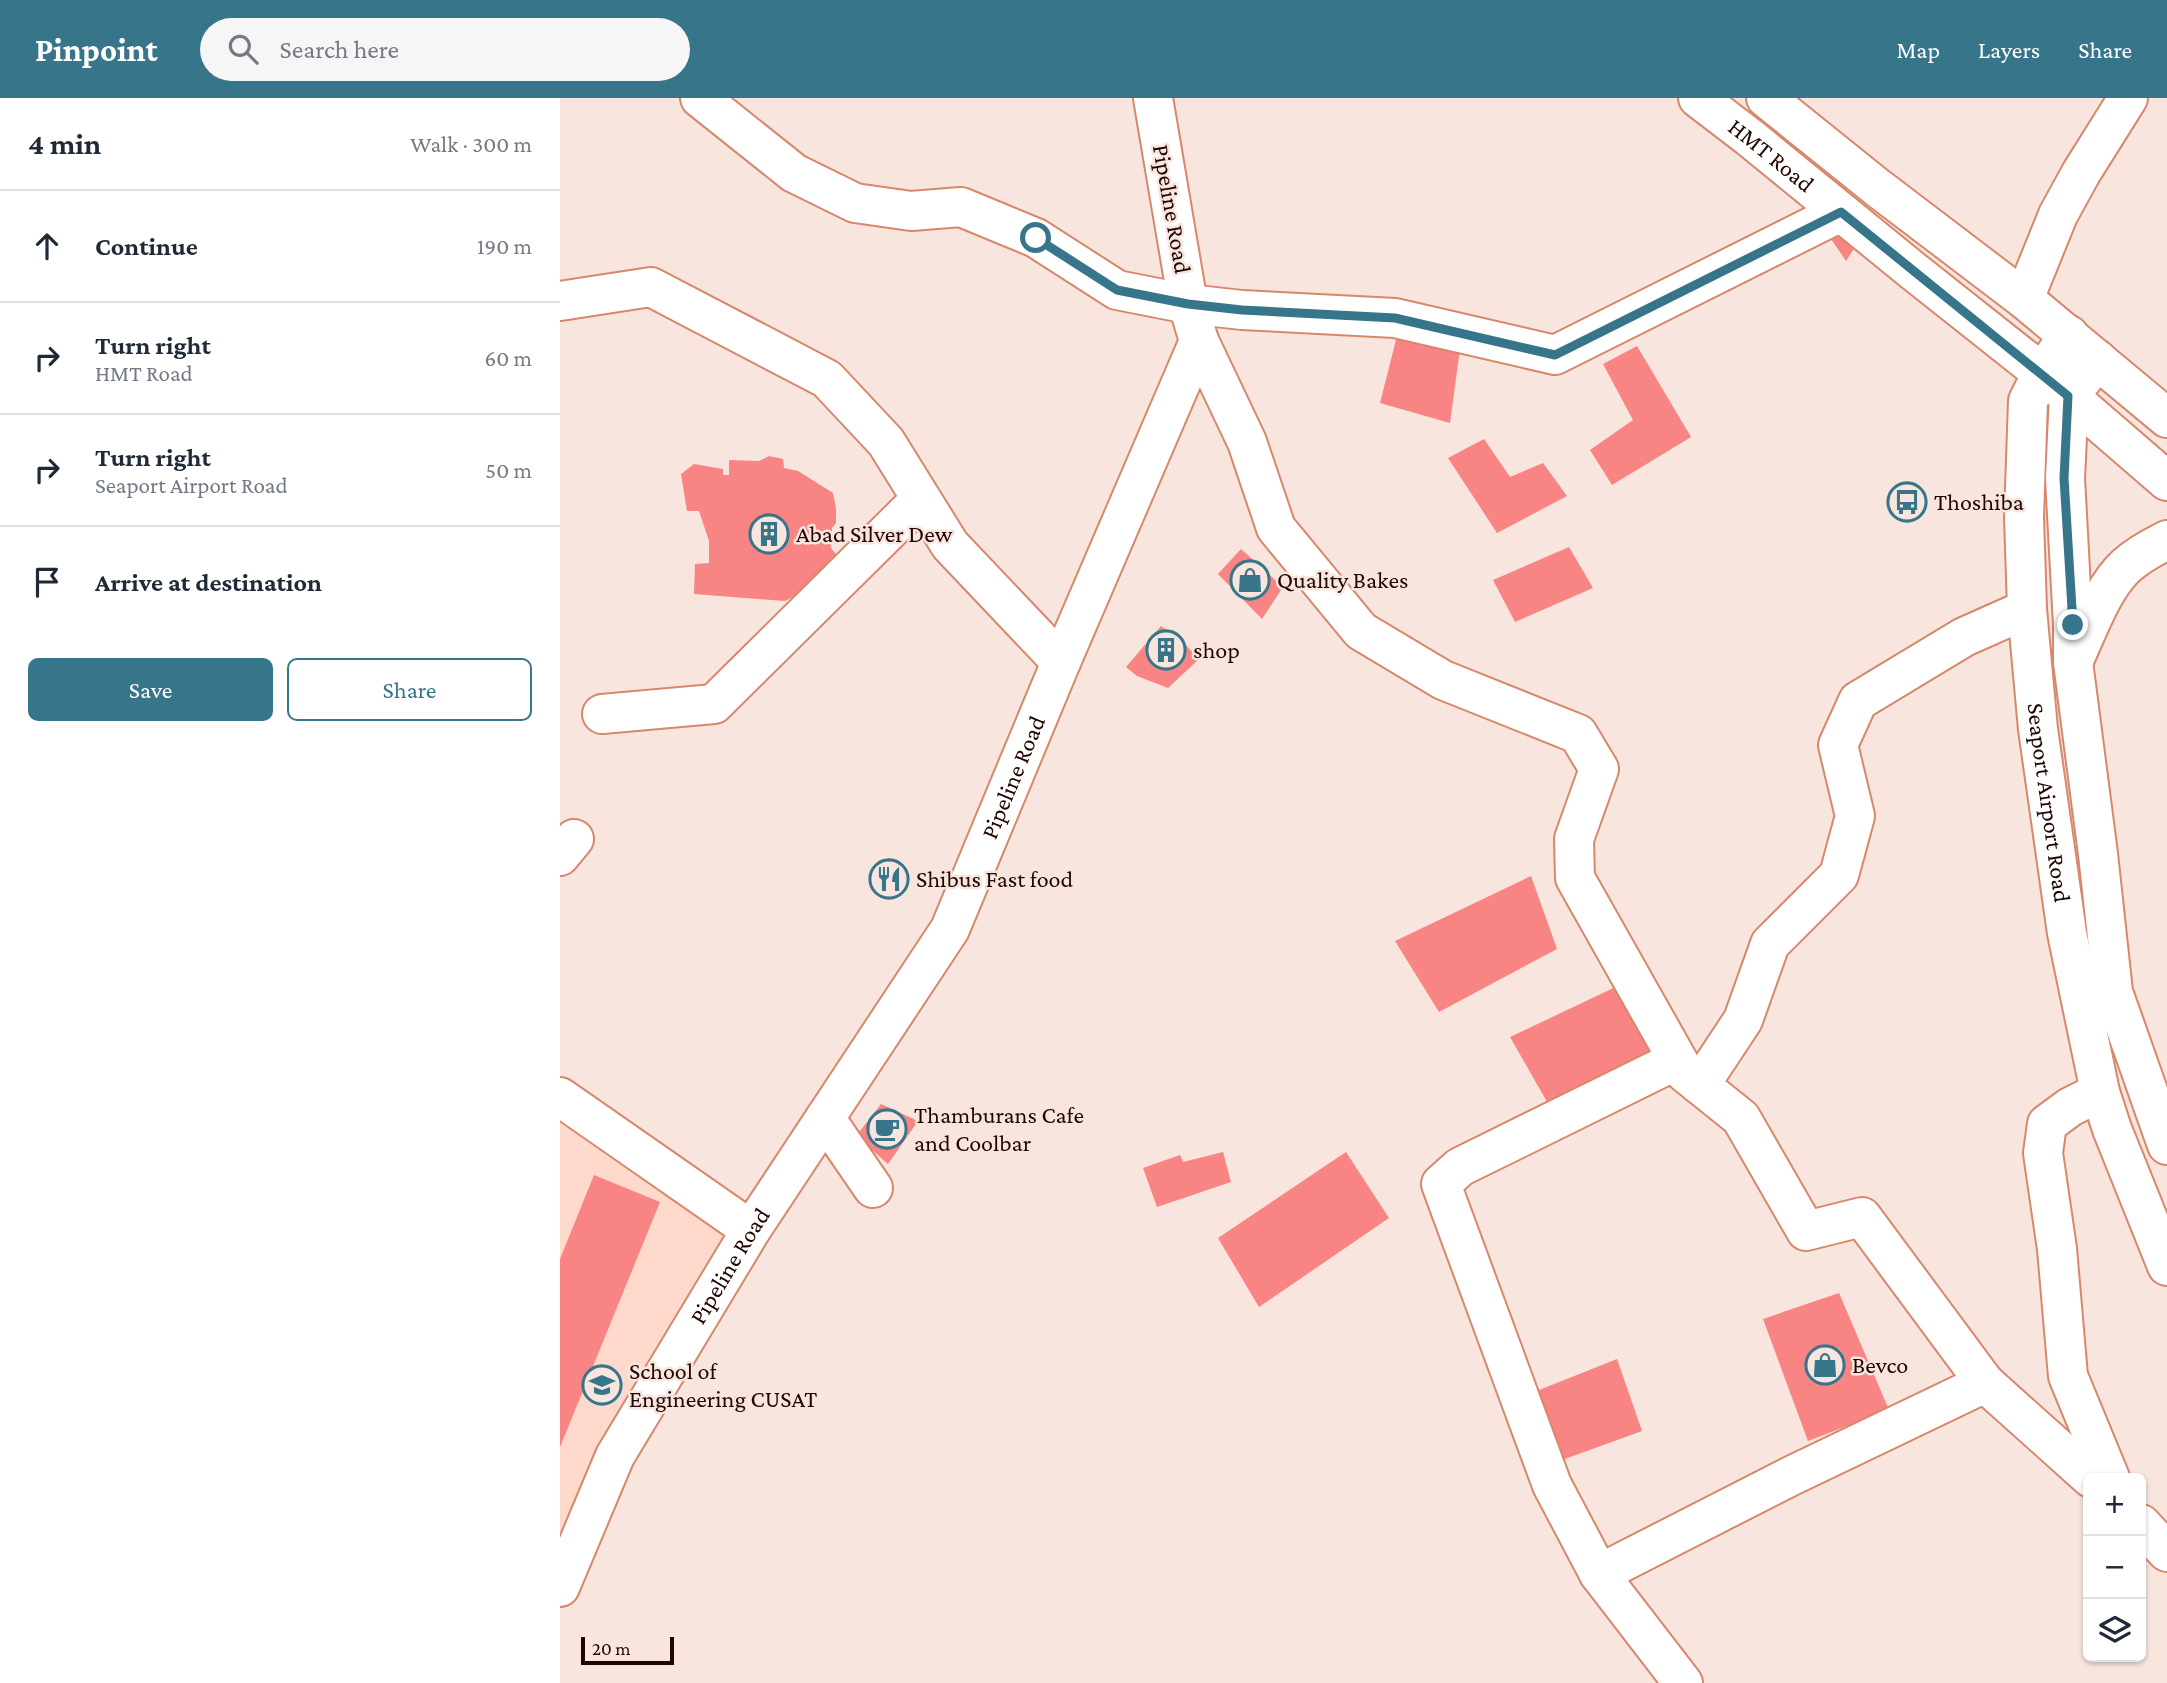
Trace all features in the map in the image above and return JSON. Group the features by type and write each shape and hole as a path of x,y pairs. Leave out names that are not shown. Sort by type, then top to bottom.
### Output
{"street":[{"path":"700,98 793,173 855,203 911,211 961,207 1036,238 1117,290 1188,304 1242,310 1395,318 1555,355 1841,212"},
{"name":"Pipeline Road","path":"560,1587 615,1456 751,1230 950,929 1199,341 1188,304 1153,98"},
{"name":"HMT Road","path":"1698,98 1749,136 2055,384 2167,481"},
{"name":"HMT Road","path":"1766,98 1888,196 2024,299 2167,418"},
{"path":"2024,299 2058,215 2127,98"},
{"path":"560,301 651,287 827,379 886,442 950,545 1061,662"},
{"name":"Seaport Airport Road","path":"2069,335 2055,384 2064,478 2073,662 2113,992 2167,1145"},
{"path":"1199,341 1247,442 1276,528 1361,631 1443,680 1578,734 1599,769 1574,839 1575,878 1688,1073 1741,1118 1807,1231 1862,1217 1985,1383 2085,1473"},
{"name":"Seaport Airport Road","path":"2098,360 2028,401 2024,517 2027,609 2038,729 2065,921 2100,1092 2125,1163 2167,1266"},
{"path":"602,714 714,704 921,499"},
{"path":"2073,662 2098,607 2118,575 2152,547 2167,540"},
{"path":"1683,1683 1599,1574 1552,1485 1441,1184 1460,1167 1688,1073 1743,1020 1770,944 1839,875 1856,816 1838,745 1858,701 1964,637 2027,609"},
{"path":"2100,1092 2070,1107 2047,1124 2043,1153 2057,1249 2068,1376 2108,1473"},
{"path":"560,1097 751,1230"},
{"path":"825,1118 873,1188"},
{"path":"1599,1574 1791,1476 1985,1383"},
{"path":"2146,1529 2167,1552"}],"shaded area":[{"name":"School of Engineering CUSAT","path":"560,1087 744,1200 560,1595"}],"building":[{"path":"1844,225 1857,244 1846,261 1827,233"},
{"path":"1401,320 1460,349 1450,423 1380,403"},
{"path":"1637,346 1691,437 1612,485 1590,450 1633,420 1603,364"},
{"path":"1484,439 1510,477 1543,463 1567,496 1497,533 1448,458"},
{"name":"Abad Silver Dew","path":"769,456 783,459 784,468 798,471 833,493 836,523 832,528 831,548 840,559 825,581 785,601 694,594 695,564 709,563 709,541 699,511 687,511 681,474 694,464 723,469 723,475 729,475 729,460 759,461"},
{"path":"1569,547 1593,588 1515,622 1493,580"},
{"name":"Quality Bakes","path":"1241,549 1283,587 1262,619 1218,574"},
{"name":"shop","path":"1161,626 1182,641 1199,659 1168,688 1137,676 1126,667"},
{"path":"1531,876 1557,949 1439,1012 1395,941"},
{"path":"1622,984 1662,1056 1550,1107 1510,1037"},
{"name":"Thamburans Cafe and Coolbar","path":"881,1104 918,1121 888,1164 856,1136"},
{"path":"1223,1152 1231,1182 1157,1207 1143,1168 1180,1155 1183,1162"},
{"path":"1346,1152 1389,1218 1259,1307 1218,1238"},
{"path":"594,1175 660,1202 560,1447 560,1259"},
{"name":"Bevco","path":"1839,1293 1889,1410 1808,1441 1763,1319"},
{"path":"1617,1359 1642,1431 1551,1464 1524,1396"}],"place":[{"name":"Thoshiba","path":"1907,502"},
{"name":"Abad Silver Dew","path":"769,534"},
{"name":"Quality Bakes","path":"1250,580"},
{"name":"shop","path":"1166,650"},
{"name":"Shibus Fast food","path":"889,879"},
{"name":"Thamburans Cafe and Coolbar","path":"887,1129"},
{"name":"Bevco","path":"1825,1365"},
{"name":"School of Engineering CUSAT","path":"602,1385"}],"route":[{"path":"1036,238 1117,290 1188,304 1242,310 1395,318 1555,355 1841,212 2068,396 2064,478 2073,625"}]}
